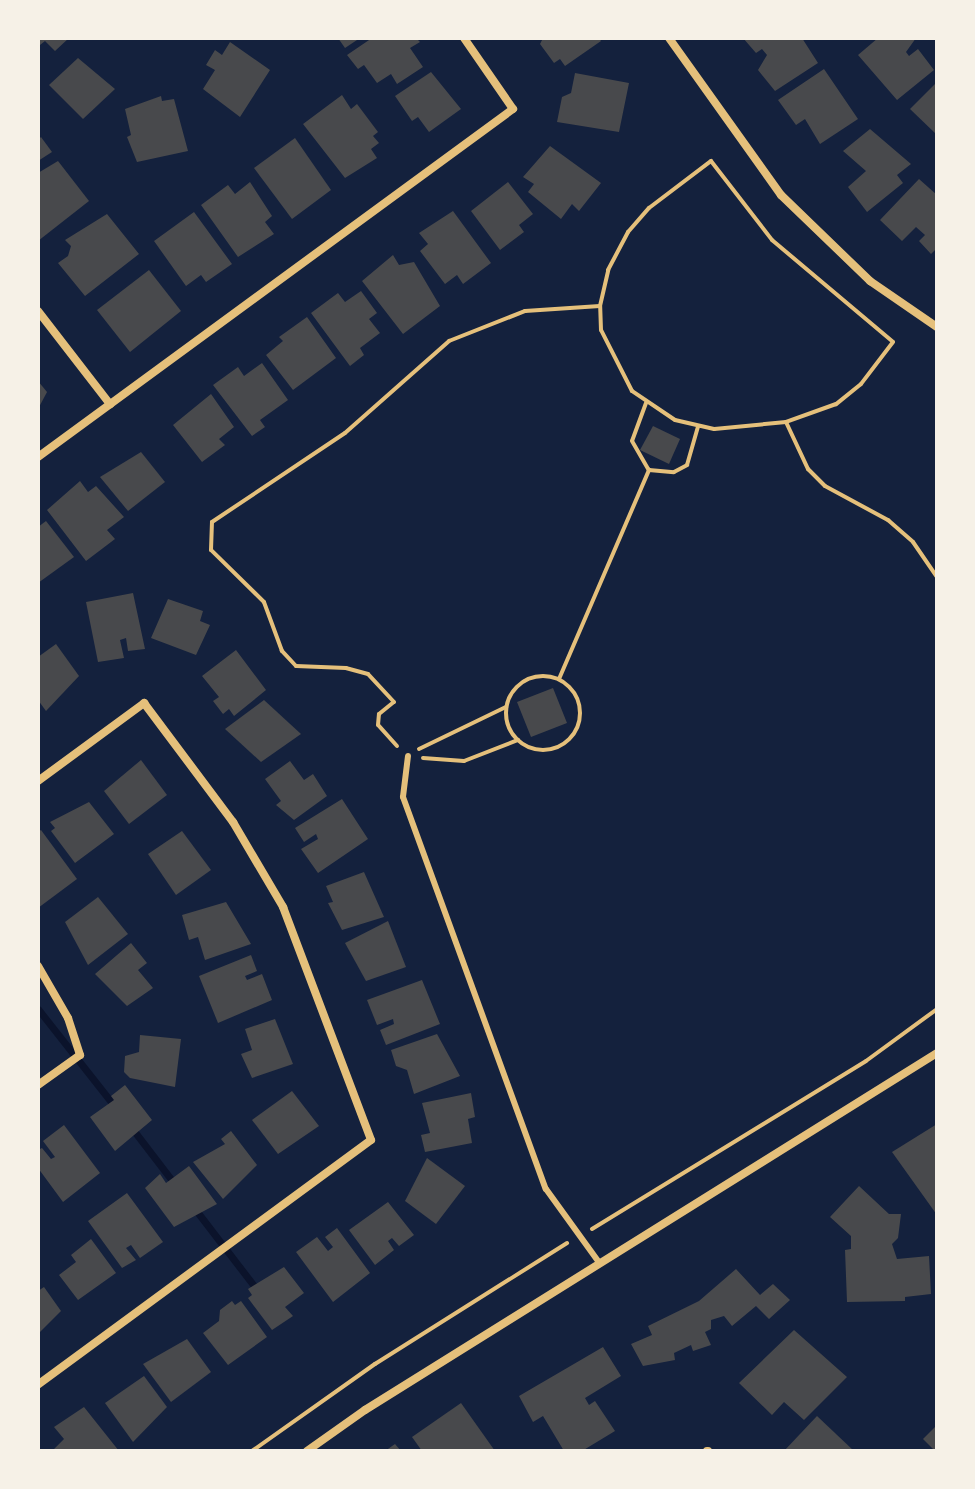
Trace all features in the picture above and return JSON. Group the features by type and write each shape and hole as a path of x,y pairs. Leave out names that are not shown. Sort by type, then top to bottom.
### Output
{"street":[{"path":"38,457 513,109 464,38"},
{"path":"669,38 781,195 870,281 937,327"},
{"path":"38,311 110,404"},
{"path":"38,781 144,703 233,822 283,907 371,1140 38,1385"},
{"path":"38,966 68,1018 80,1055 38,1085"},
{"path":"307,1451 937,1053"}],"lane":[{"path":"408,756 403,797 546,1189 600,1264"}],"path":[{"path":"711,161 772,240 893,342 861,384 836,404 786,422 740,429 698,427 646,403 615,362 601,330 600,306 608,270 628,232 649,208 711,161"},
{"path":"408,756 452,729 506,707 525,680 559,679 576,694 578,728 551,749 518,740 464,761 408,756 381,732 379,714 394,702 368,674 346,668 296,666 282,651 264,602 211,550 212,522 345,433 449,341 525,311 600,306"},
{"path":"646,403 632,441 649,470"},
{"path":"786,422 816,477 888,520 913,542 937,577"},
{"path":"649,470 674,472 687,465 698,427"},
{"path":"559,679 649,470"},
{"path":"506,707 518,740"}],"building":[{"path":"38,38 69,38 55,51 45,41 40,45"},
{"path":"338,38 360,38 345,48"},
{"path":"372,38 416,38 420,42 410,48 423,67 397,84 391,74 377,83 364,65 358,69 347,55"},
{"path":"543,38 599,38 601,41 565,66 560,59 554,63 540,44"},
{"path":"743,38 802,38 818,63 775,91 758,70 767,55 762,49 756,53"},
{"path":"878,38 916,38 906,52 909,56 918,49 934,70 897,100 858,55"},
{"path":"230,42 270,70 240,117 203,89 215,70 206,65 215,50 222,55"},
{"path":"78,58 115,89 83,119 49,85"},
{"path":"824,69 858,119 820,144 805,119 796,125 778,100"},
{"path":"431,72 461,109 429,132 418,117 412,121 395,96"},
{"path":"575,73 629,83 619,132 557,122 562,97 571,93"},
{"path":"937,82 937,135 910,109"},
{"path":"342,95 351,109 357,104 378,132 373,136 379,143 371,149 377,158 345,178 303,124"},
{"path":"161,96 162,101 174,99 188,151 137,162 127,137 131,135 125,109"},
{"path":"870,129 911,164 897,175 903,183 867,212 848,187 866,171 843,151"},
{"path":"41,137 52,152 38,161 38,140"},
{"path":"295,138 331,190 292,219 254,168"},
{"path":"550,146 601,183 579,211 572,204 561,219 528,192 534,184 523,177"},
{"path":"58,161 89,201 38,241 38,173"},
{"path":"919,179 937,195 937,248 931,254 919,241 925,235 916,227 902,241 880,220"},
{"path":"250,182 272,216 265,222 274,234 238,257 201,205 228,185 235,194"},
{"path":"508,182 533,214 519,225 524,232 500,250 471,211"},
{"path":"453,211 491,263 463,284 457,275 445,284 420,251 428,244 419,233"},
{"path":"194,212 232,264 206,282 201,275 186,286 154,241"},
{"path":"107,214 139,254 85,296 58,263 68,256 71,246 65,240"},
{"path":"393,255 399,265 414,262 440,306 403,334 362,281"},
{"path":"149,270 181,311 130,352 97,310"},
{"path":"361,291 377,313 369,319 380,333 360,348 364,355 350,366 311,313 338,293 345,302"},
{"path":"307,317 336,358 293,390 266,355 283,341 279,337"},
{"path":"262,363 288,400 260,420 265,427 252,436 213,385 238,367 244,376"},
{"path":"38,381 47,392 38,409"},
{"path":"211,394 234,427 219,439 225,445 202,462 173,425"},
{"path":"653,426 680,439 669,464 640,450"},
{"path":"141,452 165,482 128,511 100,477"},
{"path":"80,481 88,492 96,486 124,517 107,530 115,539 86,561 47,510"},
{"path":"46,521 74,557 38,583 38,527"},
{"path":"133,593 145,649 128,651 126,638 120,640 124,658 98,662 86,602"},
{"path":"168,599 203,611 200,621 210,625 196,655 151,638"},
{"path":"56,644 79,676 46,711 38,700 38,657"},
{"path":"236,650 266,690 234,716 229,709 223,714 213,701 219,697 202,676"},
{"path":"553,688 567,723 531,737 517,702"},
{"path":"264,700 301,734 261,762 225,729"},
{"path":"141,760 167,795 129,824 104,791"},
{"path":"290,761 304,780 313,774 327,796 294,820 276,805 281,801 265,779"},
{"path":"342,799 368,839 318,873 301,849 318,839 316,834 304,842 295,828"},
{"path":"89,802 114,834 75,863 51,831 55,828 50,822"},
{"path":"41,830 77,879 38,908 38,832"},
{"path":"182,831 211,870 176,895 148,854"},
{"path":"364,872 384,917 342,930 328,903 333,902 326,886"},
{"path":"98,897 128,934 88,965 65,922"},
{"path":"226,902 251,944 205,960 198,937 189,940 182,915"},
{"path":"388,921 406,967 366,981 345,943"},
{"path":"131,943 147,963 138,970 153,988 127,1006 95,974"},
{"path":"251,955 257,971 245,976 247,980 262,974 272,1000 218,1023 199,976"},
{"path":"422,980 440,1024 386,1045 380,1030 394,1024 393,1019 377,1025 367,1000"},
{"path":"275,1019 293,1064 252,1078 241,1054 252,1050 245,1029"},
{"path":"437,1034 460,1076 414,1094 407,1070 396,1066 391,1050"},
{"path":"140,1035 181,1039 175,1087 130,1078 124,1072 125,1056 139,1052"},
{"path":"125,1085 152,1120 115,1151 90,1117 114,1100 111,1096"},
{"path":"292,1091 319,1126 278,1154 252,1120"},
{"path":"471,1093 475,1117 468,1119 472,1143 425,1152 421,1135 430,1133 422,1103"},
{"path":"937,1124 937,1215 892,1152"},
{"path":"64,1125 100,1173 63,1202 38,1168 38,1150 42,1148 51,1159 55,1157 43,1141"},
{"path":"231,1131 257,1165 223,1199 193,1162 225,1144 221,1139"},
{"path":"427,1158 465,1186 436,1224 405,1201"},
{"path":"189,1166 217,1204 174,1227 145,1188 160,1174 166,1183"},
{"path":"859,1186 889,1214 901,1214 898,1238 892,1244 897,1259 929,1256 931,1294 905,1297 905,1301 847,1302 845,1250 851,1249 851,1236 830,1217"},
{"path":"127,1193 163,1242 140,1258 131,1245 126,1248 136,1260 122,1268 88,1221"},
{"path":"388,1202 414,1235 399,1246 392,1238 388,1241 394,1250 375,1265 349,1230"},
{"path":"337,1228 370,1273 333,1302 296,1252 317,1237 328,1251 333,1247 325,1237"},
{"path":"91,1239 116,1273 78,1300 59,1275 76,1262 71,1255"},
{"path":"284,1267 304,1293 285,1307 293,1316 272,1330 248,1298 252,1295 248,1289"},
{"path":"736,1269 760,1295 773,1284 790,1300 769,1319 756,1306 732,1326 724,1316 711,1320 711,1329 705,1332 711,1345 693,1351 691,1345 674,1353 675,1360 643,1366 631,1344 652,1335 648,1326 699,1301"},
{"path":"44,1287 61,1311 38,1334 38,1291"},
{"path":"232,1301 235,1305 241,1301 267,1337 228,1365 203,1333 219,1321 220,1310"},
{"path":"794,1330 847,1377 804,1420 784,1402 772,1415 739,1383"},
{"path":"187,1339 211,1372 171,1402 143,1364"},
{"path":"603,1347 621,1376 585,1398 589,1405 595,1401 615,1431 582,1451 564,1451 543,1416 533,1422 519,1396"},
{"path":"144,1376 167,1407 133,1442 105,1403"},
{"path":"461,1403 495,1451 422,1451 412,1437"},
{"path":"84,1407 119,1451 52,1451 64,1439 54,1427"},
{"path":"817,1416 854,1451 784,1451"},
{"path":"937,1425 937,1451 935,1451 923,1439"},
{"path":"395,1444 401,1451 385,1451"}],"waterway":[{"path":"38,1009 116,1108"},
{"path":"131,1127 177,1187"},
{"path":"195,1209 258,1291"}]}
